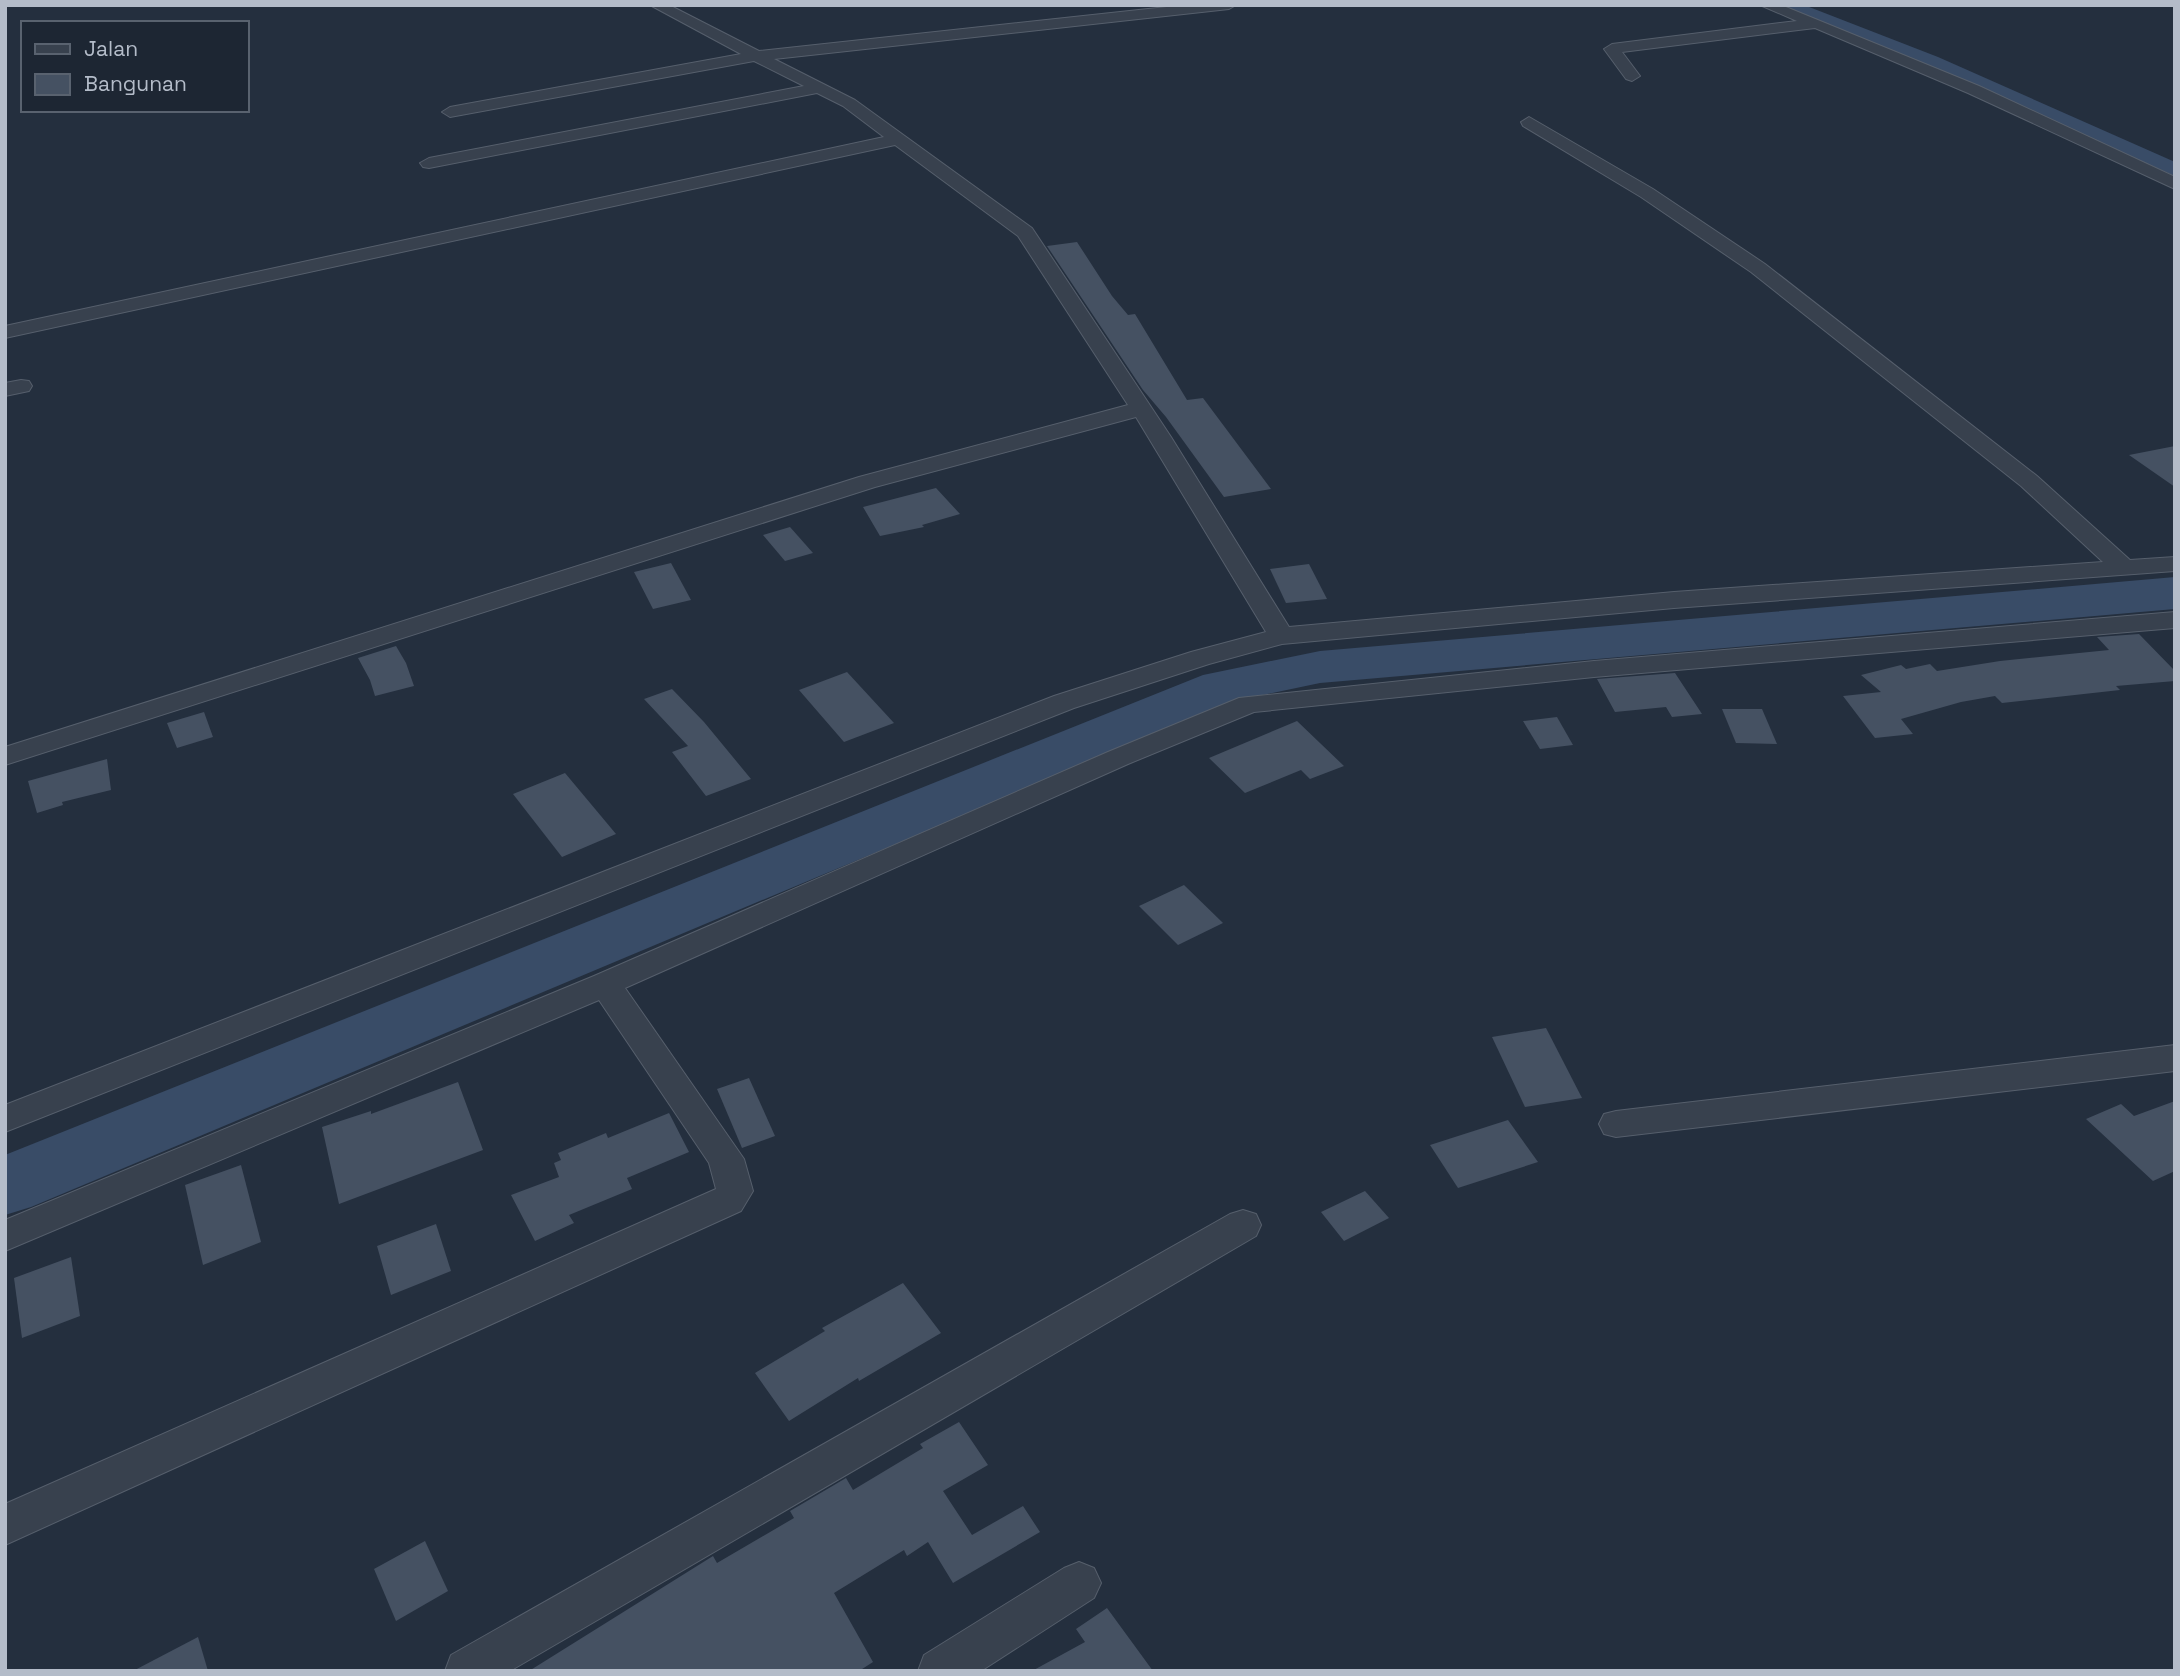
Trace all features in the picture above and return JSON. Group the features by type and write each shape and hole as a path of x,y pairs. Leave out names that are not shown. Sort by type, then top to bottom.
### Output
{"street":[{"path":"657,5 849,103 1025,232 1139,409 1160,437 1281,636"},
{"path":"450,112 754,56 1229,5"},
{"path":"1767,5 2025,111 2175,184"},
{"path":"1632,76 1612,49 1818,24"},
{"path":"429,163 819,88"},
{"path":"1529,122 1647,193 1758,268 2029,481 2124,568"},
{"path":"5,332 899,139"},
{"path":"5,756 345,645 867,482 1139,409"},
{"path":"5,1119 1065,702 1200,658 1281,636 1674,600 2175,564"},
{"path":"5,1236 605,985 1118,758 1249,704 1594,668 2175,620"},
{"path":"5,1525 729,1201 735,1191 726,1159 605,985"},
{"path":"1616,1124 2175,1058"},
{"path":"467,1671 1243,1225"},
{"path":"940,1671 1079,1583"}],"building":[{"path":"1077,242 1112,296 1128,315 1135,314 1187,400 1203,398 1271,489 1224,497 1143,390 1047,246"},
{"path":"2175,446 2175,487 2129,455"},
{"path":"936,488 960,514 922,525 924,527 880,536 863,507"},
{"path":"790,527 813,553 785,561 763,535"},
{"path":"671,563 691,600 653,609 634,572"},
{"path":"1309,564 1327,599 1286,603 1270,569"},
{"path":"2139,634 2175,671 2175,681 2116,686 2120,690 2002,703 1995,696 1961,702 1901,719 1913,734 1875,738 1843,696 1881,692 1861,675 1901,665 1906,669 1930,664 1937,671 2000,661 2109,650 2097,637"},
{"path":"396,646 406,663 414,686 375,696 358,658"},
{"path":"847,672 894,723 844,742 799,690"},
{"path":"1675,673 1702,714 1672,717 1666,707 1615,712 1597,679"},
{"path":"672,689 704,722 751,779 706,796 672,752 688,746 644,699"},
{"path":"1722,709 1762,709 1777,744 1736,743"},
{"path":"204,712 213,737 177,748 167,723"},
{"path":"1557,717 1573,745 1540,749 1523,721"},
{"path":"1297,721 1344,766 1310,779 1301,770 1245,793 1209,758"},
{"path":"107,759 111,790 62,802 63,805 37,813 28,781"},
{"path":"565,773 616,834 562,857 513,794"},
{"path":"1184,885 1223,923 1178,945 1139,906"},
{"path":"1546,1028 1582,1098 1525,1107 1492,1037"},
{"path":"749,1078 775,1136 742,1148 717,1089"},
{"path":"458,1082 483,1150 339,1204 322,1127 371,1111 371,1114"},
{"path":"2175,1101 2175,1171 2153,1181 2086,1119 2121,1104 2134,1116"},
{"path":"669,1113 689,1152 627,1178 632,1189 569,1215 574,1223 535,1241 511,1195 559,1177 554,1163 561,1160 558,1153 606,1133 608,1138"},
{"path":"1508,1120 1538,1162 1458,1188 1430,1145"},
{"path":"241,1165 261,1242 203,1265 185,1185"},
{"path":"1365,1191 1389,1218 1344,1241 1321,1212"},
{"path":"436,1224 451,1271 391,1295 377,1246"},
{"path":"71,1257 80,1316 22,1338 14,1278"},
{"path":"903,1283 941,1333 859,1381 858,1378 789,1421 755,1373 825,1331 822,1328"},
{"path":"959,1422 988,1465 943,1491 972,1535 1023,1506 1040,1532 953,1583 928,1542 907,1556 904,1550 834,1593 873,1662 859,1671 529,1671 713,1556 717,1563 794,1518 790,1511 846,1478 853,1490 923,1448 920,1444"},
{"path":"425,1541 448,1591 396,1621 374,1569"},
{"path":"1107,1608 1153,1671 1032,1671 1085,1642 1076,1629"},
{"path":"198,1637 208,1671 133,1671"}],"waterway":[{"path":"1787,5 1931,61 2175,170"},
{"path":"5,1186 1223,687 1320,667 2175,593"}]}
